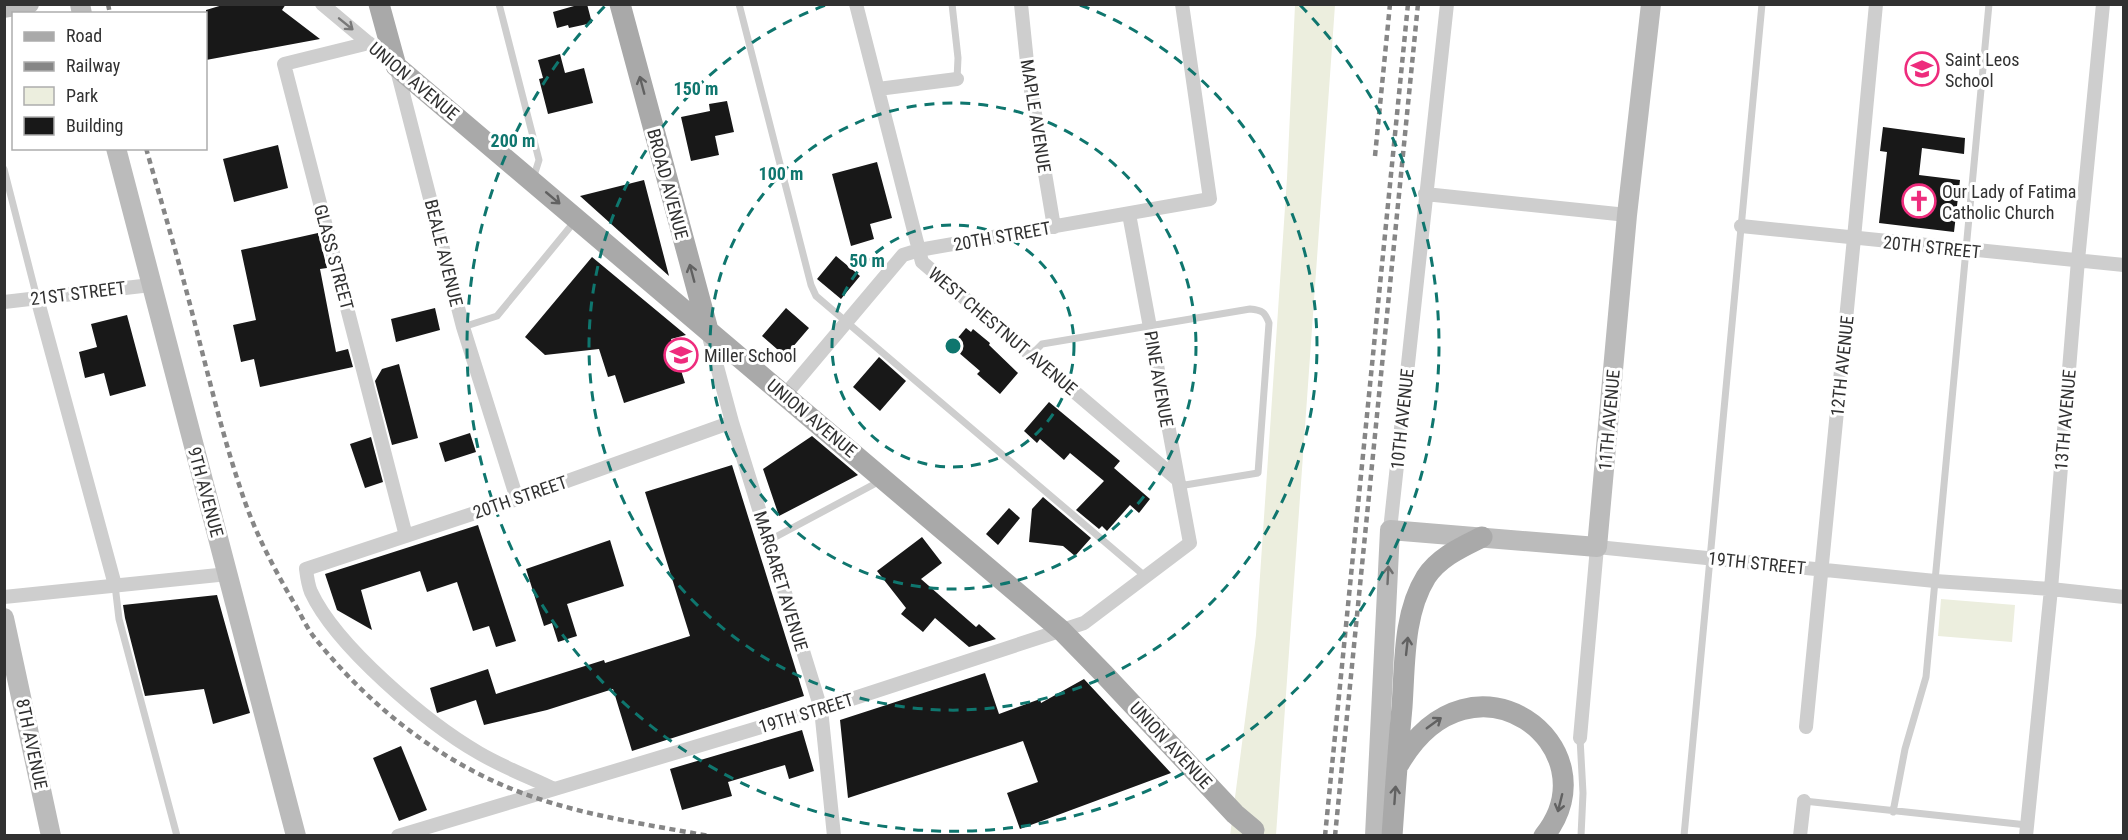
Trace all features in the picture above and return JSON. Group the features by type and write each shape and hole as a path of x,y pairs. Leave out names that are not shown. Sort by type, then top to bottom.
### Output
{"main road":[{"name":"BEALE AVENUE","path":"379,4 396,66"},
{"name":"BROAD AVENUE","path":"620,4 708,330"},
{"name":"UNION AVENUE","path":"396,66 1061,630 1235,814 1254,830"},
{"path":"1384,830 1397,768 1406,648 1416,598 1427,576 1436,565 1455,550 1482,537"},
{"path":"1397,768 1414,740 1443,717 1466,708 1479,707 1496,708 1515,713 1528,720 1543,734 1559,761 1563,790 1560,806 1553,823 1544,836"}],"street":[{"path":"4,8 29,4"},
{"name":"UNION AVENUE","path":"322,4 396,66"},
{"name":"WEST CHESTNUT AVENUE","path":"856,4 922,262 1178,480"},
{"name":"MAPLE AVENUE","path":"1021,4 1028,72 1054,227"},
{"name":"20TH STREET","path":"785,395 903,255 919,249 1210,199 1182,4"},
{"name":"10TH AVENUE","path":"1384,830 1390,530 1447,4"},
{"name":"11TH AVENUE","path":"1580,738 1627,215 1651,4"},
{"name":"12TH AVENUE","path":"1806,727 1876,4"},
{"name":"13TH AVENUE","path":"2026,830 2051,589 2078,260 2103,4"},
{"name":"GLASS STREET","path":"369,43 284,64 406,536"},
{"name":"BEALE AVENUE","path":"396,66 463,327 517,499"},
{"path":"878,89 957,79"},
{"name":"9TH AVENUE","path":"117,150 296,836"},
{"path":"1425,194 1627,215"},
{"name":"PINE AVENUE","path":"1129,214 1190,543"},
{"name":"20TH STREET","path":"1741,226 2124,265"},
{"name":"21ST STREET","path":"4,302 151,285"},
{"path":"37,298 115,585"},
{"name":"MARGARET AVENUE","path":"708,330 732,422 821,709 834,836"},
{"name":"20TH STREET","path":"554,789 478,753 423,714 357,656 322,612 309,590 306,569 517,499 732,422"},
{"name":"19TH STREET","path":"1390,530 1597,546 1821,570 2124,597"},
{"name":"19TH STREET","path":"398,836 821,709 1084,623 1190,543"},
{"path":"4,597 228,574"},
{"name":"8TH AVENUE","path":"4,618 51,836"},
{"path":"1800,836 1804,801"}],"lane":[{"path":"499,4 539,160 532,181"},
{"path":"739,4 811,285 816,296 1146,577"},
{"path":"952,4 958,58 957,79"},
{"path":"1684,836 1762,4"},
{"path":"1893,812 1905,749 1926,677 1989,4"},
{"path":"4,169 37,298"},
{"path":"463,327 497,316 577,219"},
{"path":"1031,355 1042,344 1250,309 1260,310 1266,314 1269,324 1258,473 1185,485 1178,480"},
{"path":"768,541 884,479"},
{"path":"115,585 119,619 177,836"},
{"name":"11TH AVENUE","path":"1580,738 1583,793 1581,836"},
{"path":"1804,801 2026,830"}],"green space":[{"path":"1295,5 1335,5 1276,835 1230,836 1256,635 1287,178"},
{"path":"1941,599 2015,605 2012,642 1938,636"}],"building":[{"path":"226,4 286,4 282,10 320,39 207,60 206,10"},
{"path":"587,4 592,23 557,28 553,12"},
{"path":"560,54 565,73 584,68 593,103 548,114 539,79 543,78 538,60"},
{"path":"727,101 734,132 715,136 719,155 691,161 681,117 710,111 709,104"},
{"name":"Our Lady of Fatima Catholic Church","path":"1883,127 1965,138 1964,154 1922,148 1919,175 1960,180 1954,232 1879,223 1887,152 1880,151"},
{"path":"278,145 288,188 234,202 223,159"},
{"path":"877,162 892,218 870,224 874,239 851,246 832,174"},
{"path":"644,180 669,276 580,196"},
{"path":"318,233 327,268 320,269 336,352 348,349 353,367 260,387 254,359 241,362 233,325 256,320 241,250"},
{"path":"836,256 860,276 841,299 817,279"},
{"path":"592,257 686,335 671,339 685,383 624,403 615,375 608,377 599,349 545,355 525,337"},
{"path":"435,308 440,330 396,342 391,319"},
{"path":"786,308 809,328 785,356 762,336"},
{"path":"127,315 146,386 110,396 104,373 85,378 79,352 97,347 91,324"},
{"path":"966,328 971,332 973,329 990,343 989,345 1018,373 1000,394 977,374 980,371 951,346"},
{"path":"879,357 906,381 880,411 853,387"},
{"path":"399,364 418,438 392,445 375,381 382,369"},
{"path":"1049,402 1120,461 1114,468 1150,499 1139,513 1130,505 1107,531 1102,526 1099,529 1076,510 1104,481 1070,453 1064,460 1040,439 1037,443 1024,431"},
{"path":"470,433 476,452 445,462 439,443"},
{"path":"812,436 858,475 779,516 763,469"},
{"path":"371,437 383,482 365,488 350,444"},
{"path":"732,465 804,696 632,751 613,689 547,710 484,725 476,700 437,713 430,688 488,669 496,694 690,636 645,492"},
{"path":"1043,497 1091,538 1075,556 1063,546 1029,542 1032,509"},
{"path":"1009,508 1020,518 998,545 986,534"},
{"path":"478,525 516,641 496,647 489,626 473,631 457,582 427,592 420,571 361,590 372,630 337,610 325,574"},
{"path":"922,537 942,563 921,579 976,627 979,624 996,639 969,647 935,618 923,632 901,614 906,608 877,571"},
{"path":"610,540 624,586 567,604 577,636 558,642 552,623 544,626 526,569"},
{"path":"217,595 250,713 213,724 204,689 145,696 123,605"},
{"path":"985,673 999,714 1040,699 1041,703 1084,679 1171,773 1020,829 1007,793 1038,782 1023,741 848,798 840,720"},
{"path":"802,730 814,771 789,779 785,765 728,782 732,796 682,810 670,769"},
{"path":"401,746 427,810 399,821 373,758"}],"railway":[{"path":"108,4 110,12"},
{"path":"1375,156 1390,4"},
{"path":"1325,836 1408,4"},
{"path":"1335,836 1418,4"},
{"path":"147,150 245,502 268,556 314,637 332,659 371,699 415,734 462,765 487,778 514,790 568,808 709,836"}],"place":[{"name":"Saint Leos School","path":"1922,69"},
{"name":"Our Lady of Fatima Catholic Church","path":"1919,201"},
{"name":"Miller School","path":"681,355"}]}
